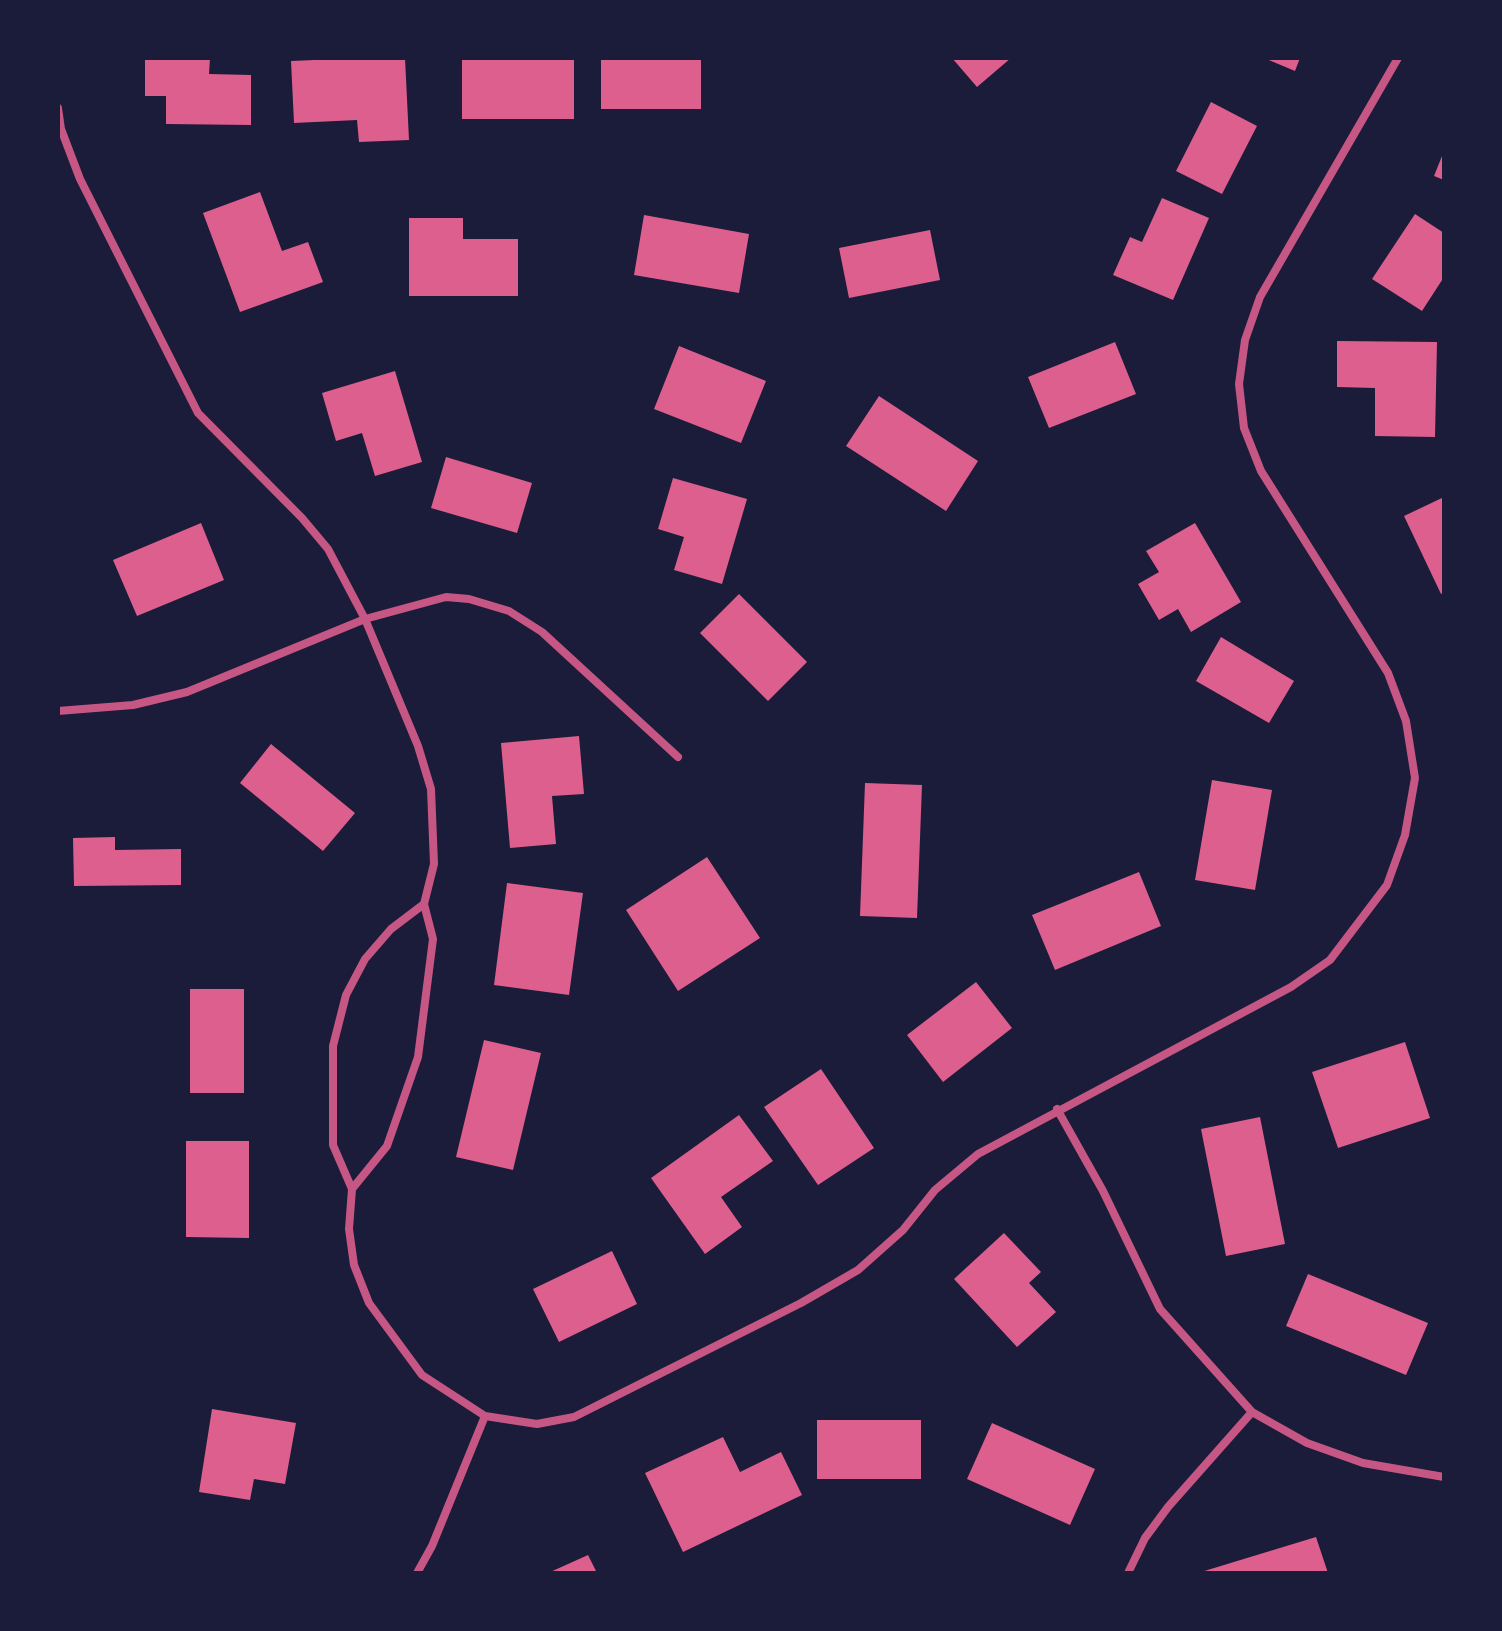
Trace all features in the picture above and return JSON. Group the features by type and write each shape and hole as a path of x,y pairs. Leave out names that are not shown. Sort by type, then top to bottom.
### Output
{"street":[{"path":"424,904 391,929 365,959 343,1008 333,1046 333,1145 352,1189 349,1229 354,1265 369,1303 422,1375 485,1416 537,1424 574,1417 801,1303 858,1270 903,1230 935,1190 978,1154 1057,1109 1291,987 1330,960 1387,885 1405,835 1415,778 1406,721 1388,673 1261,471 1244,428 1239,384 1245,340 1260,297 1398,58"},
{"path":"58,108 61,129 80,179 198,413 302,518 328,549 365,619 418,746 431,789 434,864 424,904 433,939 418,1057 387,1146 352,1189"},
{"path":"58,711 133,705 187,692 365,619 446,597 509,611 542,632 678,757"},
{"path":"1057,1109 1103,1191 1160,1309 1252,1412 1307,1443 1363,1463 1444,1477"},
{"path":"1128,1573 1145,1538 1168,1507 1252,1412"},
{"path":"417,1573 432,1546 485,1416"}],"building":[{"path":"145,58 210,58 209,74 251,75 251,125 166,124 166,96 145,96"},
{"path":"405,58 409,140 359,142 357,120 294,123 291,61"},
{"path":"601,58 701,58 701,109 601,109"},
{"path":"952,58 1011,58 977,87"},
{"path":"1264,58 1300,58 1295,71"},
{"path":"462,59 574,59 574,119 462,119"},
{"path":"1211,102 1257,126 1222,194 1176,171"},
{"path":"1444,151 1444,180 1434,176"},
{"path":"260,192 282,251 308,242 323,282 240,312 203,213"},
{"path":"1162,198 1209,218 1173,300 1113,275 1130,237 1142,242"},
{"path":"1415,214 1444,233 1444,277 1422,311 1372,279"},
{"path":"644,215 749,234 739,293 634,275"},
{"path":"409,218 463,218 463,239 518,239 518,296 409,296"},
{"path":"930,230 940,280 849,298 839,248"},
{"path":"1337,341 1437,342 1435,437 1375,436 1375,388 1337,387"},
{"path":"1115,342 1136,394 1049,428 1028,377"},
{"path":"679,346 766,381 741,443 654,409"},
{"path":"395,371 422,462 375,476 362,433 336,441 322,393"},
{"path":"879,396 978,461 946,511 846,446"},
{"path":"446,457 532,483 517,533 431,508"},
{"path":"673,478 747,499 722,584 674,570 684,537 658,529"},
{"path":"1444,497 1444,592 1441,594 1404,516"},
{"path":"201,523 224,580 137,616 113,560"},
{"path":"1195,523 1241,602 1191,632 1178,609 1159,620 1138,584 1159,572 1146,551"},
{"path":"739,594 807,662 768,701 700,633"},
{"path":"1221,637 1294,681 1269,723 1196,681"},
{"path":"579,736 584,794 552,796 556,844 510,848 501,743"},
{"path":"271,744 355,813 323,851 240,783"},
{"path":"1212,780 1272,790 1255,890 1195,880"},
{"path":"865,783 922,785 917,918 860,916"},
{"path":"115,837 115,850 181,849 181,885 74,886 73,838"},
{"path":"707,857 760,938 678,991 626,910"},
{"path":"1139,872 1161,926 1055,970 1032,915"},
{"path":"507,883 583,893 569,995 494,985"},
{"path":"976,982 1012,1028 943,1082 907,1035"},
{"path":"190,989 244,989 244,1093 190,1093"},
{"path":"484,1040 541,1053 513,1170 456,1157"},
{"path":"1405,1042 1430,1118 1338,1148 1312,1072"},
{"path":"821,1069 874,1148 818,1185 764,1107"},
{"path":"739,1115 773,1161 721,1197 742,1227 705,1254 651,1178"},
{"path":"1260,1117 1285,1244 1226,1256 1201,1129"},
{"path":"186,1141 249,1141 249,1238 186,1237"},
{"path":"1004,1233 1041,1272 1029,1283 1056,1312 1017,1347 954,1279"},
{"path":"612,1251 637,1304 559,1342 533,1289"},
{"path":"1308,1274 1428,1323 1406,1375 1286,1326"},
{"path":"212,1409 296,1423 285,1484 254,1479 250,1500 199,1492"},
{"path":"817,1420 921,1420 921,1479 817,1479"},
{"path":"992,1423 1095,1469 1070,1525 967,1479"},
{"path":"723,1437 740,1472 781,1452 802,1495 683,1552 645,1473"},
{"path":"1316,1537 1328,1573 1201,1572"},
{"path":"588,1555 597,1573 548,1573"}]}
